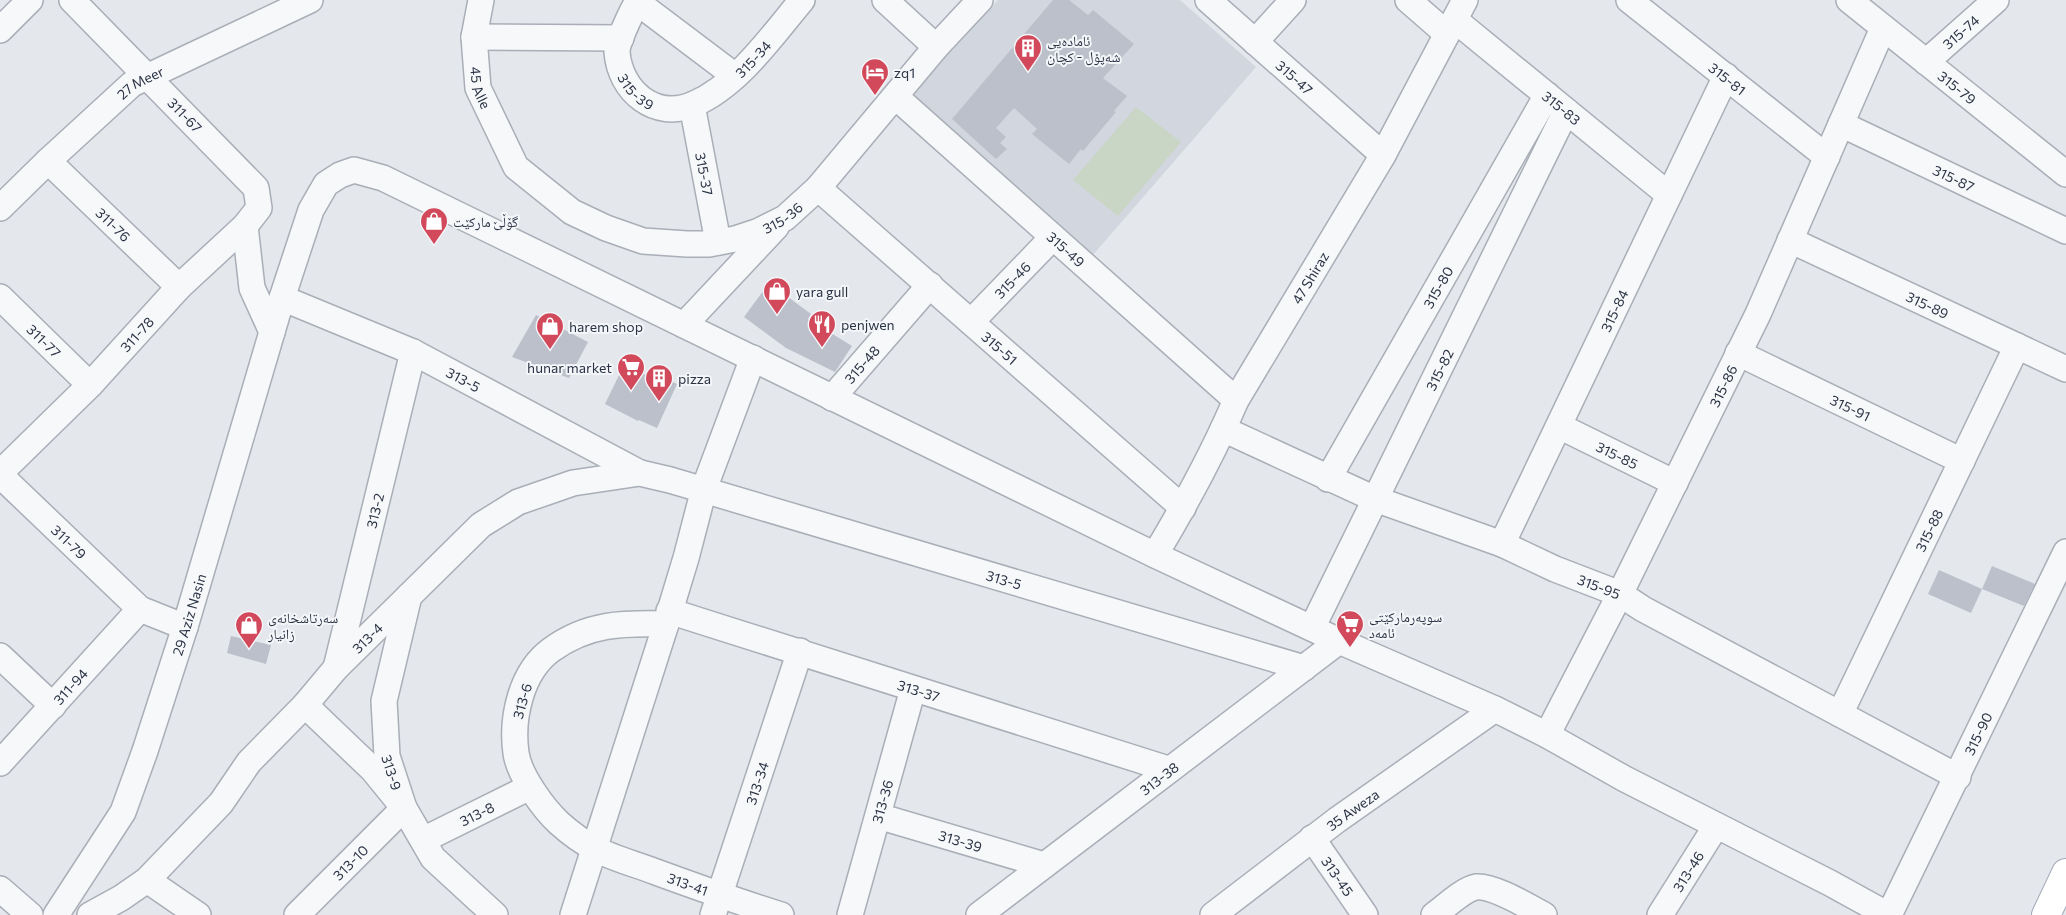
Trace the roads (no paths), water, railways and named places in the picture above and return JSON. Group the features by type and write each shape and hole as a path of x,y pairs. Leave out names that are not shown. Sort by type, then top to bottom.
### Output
{"main road":[{"path":"2046,915 2066,873"}],"street":[{"path":"0,30 30,0"},
{"name":"311-67","path":"72,0 256,188"},
{"name":"27 Meer","path":"2,204 132,84 310,0"},
{"name":"45 Alle","path":"480,0 474,37 478,88 516,167"},
{"name":"315-34","path":"692,105 709,96 735,76 802,0"},
{"path":"885,0 936,48"},
{"name":"315-36","path":"516,167 572,212 606,228 643,241 688,244 718,242 759,231 785,218 818,188 936,48 980,0"},
{"name":"315-47","path":"1208,0 1382,156"},
{"path":"1255,42 1293,0"},
{"name":"315-83","path":"1408,0 1456,18 1669,195"},
{"name":"315-81","path":"1630,0 1827,157"},
{"name":"315-79","path":"1849,0 2066,174"},
{"name":"315-74","path":"1926,62 1996,0"},
{"path":"474,37 621,38 638,1 735,76"},
{"name":"47 Shiraz","path":"1155,555 1183,508 1236,400 1382,156 1456,18"},
{"name":"315-86","path":"1547,735 1620,594 1738,353 1883,28"},
{"name":"315-39","path":"621,38 617,50 620,66 625,82 634,93 658,107 669,110 692,105"},
{"name":"315-84","path":"1502,544 1726,76"},
{"name":"315-80","path":"1328,479 1547,95"},
{"name":"315-49","path":"896,97 1236,400"},
{"name":"315-37","path":"692,105 718,242"},
{"name":"315-82","path":"1312,628 1566,111"},
{"name":"315-87","path":"1841,124 2066,231"},
{"name":"311-76","path":"48,161 179,287"},
{"name":"29 Aziz Nasin","path":"56,915 122,812 145,751 185,627 282,298 311,210 326,184 340,175 354,170 383,178 1155,555 1339,641 1495,709 1547,735 1625,780 1830,883 1889,915"},
{"name":"311-78","path":"0,474 90,385 179,287 246,226 258,208 256,188"},
{"name":"315-51","path":"818,188 1183,508"},
{"path":"684,326 785,218"},
{"path":"246,226 252,288 272,332"},
{"name":"315-46","path":"972,322 1053,237"},
{"name":"315-89","path":"1790,240 2066,369"},
{"name":"315-48","path":"832,398 930,285"},
{"name":"311-77","path":"0,297 90,385"},
{"name":"313-5","path":"282,298 413,352 640,473"},
{"name":"315-88","path":"1840,714 2017,346"},
{"name":"313-2","path":"336,668 413,352"},
{"name":"315-91","path":"1738,353 1962,461"},
{"path":"573,915 596,849 668,617 704,489 753,358"},
{"name":"315-85","path":"1559,426 1675,483"},
{"name":"315-95","path":"1223,429 1375,499 1502,544 1555,569 1620,594 1643,609 1958,777"},
{"name":"313-4","path":"90,915 121,898 147,880 221,803 249,762 305,705 336,668 481,526 518,502 573,483 640,473 704,489"},
{"name":"311-79","path":"0,474 140,608"},
{"name":"313-5","path":"704,489 1304,668"},
{"name":"315-90","path":"1889,915 1958,777 2066,552"},
{"name":"313-9","path":"409,596 384,700 387,756 404,808 434,858 482,911"},
{"path":"140,608 185,627"},
{"name":"311-94","path":"0,763 140,608"},
{"name":"313-37","path":"668,617 800,651 913,690 1168,769"},
{"name":"313-6","path":"596,849 559,823 540,802 530,787 516,754 515,723 520,700 531,672 550,651 589,631 613,624 668,617"},
{"name":"313-38","path":"979,915 1168,769 1339,641"},
{"name":"313-34","path":"716,905 800,651"},
{"path":"0,656 53,706"},
{"name":"313-36","path":"850,915 913,690"},
{"path":"305,705 373,770 404,808"},
{"name":"35 Aweza","path":"1213,915 1312,838 1438,747 1495,709"},
{"name":"313-8","path":"423,840 530,787"},
{"name":"313-10","path":"297,915 404,808"},
{"name":"313-39","path":"878,816 1044,865"},
{"name":"313-46","path":"1660,915 1716,826"},
{"name":"313-45","path":"1312,838 1365,915"},
{"name":"313-41","path":"596,849 716,905 781,915"},
{"path":"147,880 198,915"},
{"path":"1434,915 1461,895 1476,887 1497,891 1544,915"},
{"path":"0,889 30,915"}],"place":[{"name":"ئامادەیی شەپۆل - کچان","path":"1028,72"},
{"name":"zq1","path":"875,96"},
{"name":"گۆڵێ مارکێت","path":"434,245"},
{"name":"yara gull","path":"777,315"},
{"name":"penjwen","path":"822,348"},
{"name":"harem shop","path":"550,350"},
{"name":"hunar market","path":"631,391"},
{"name":"pizza","path":"659,402"},
{"name":"سوپەرمارکێتی ئامەد","path":"1350,648"},
{"name":"سەرتاشخانەی زانیار","path":"249,649"}]}
